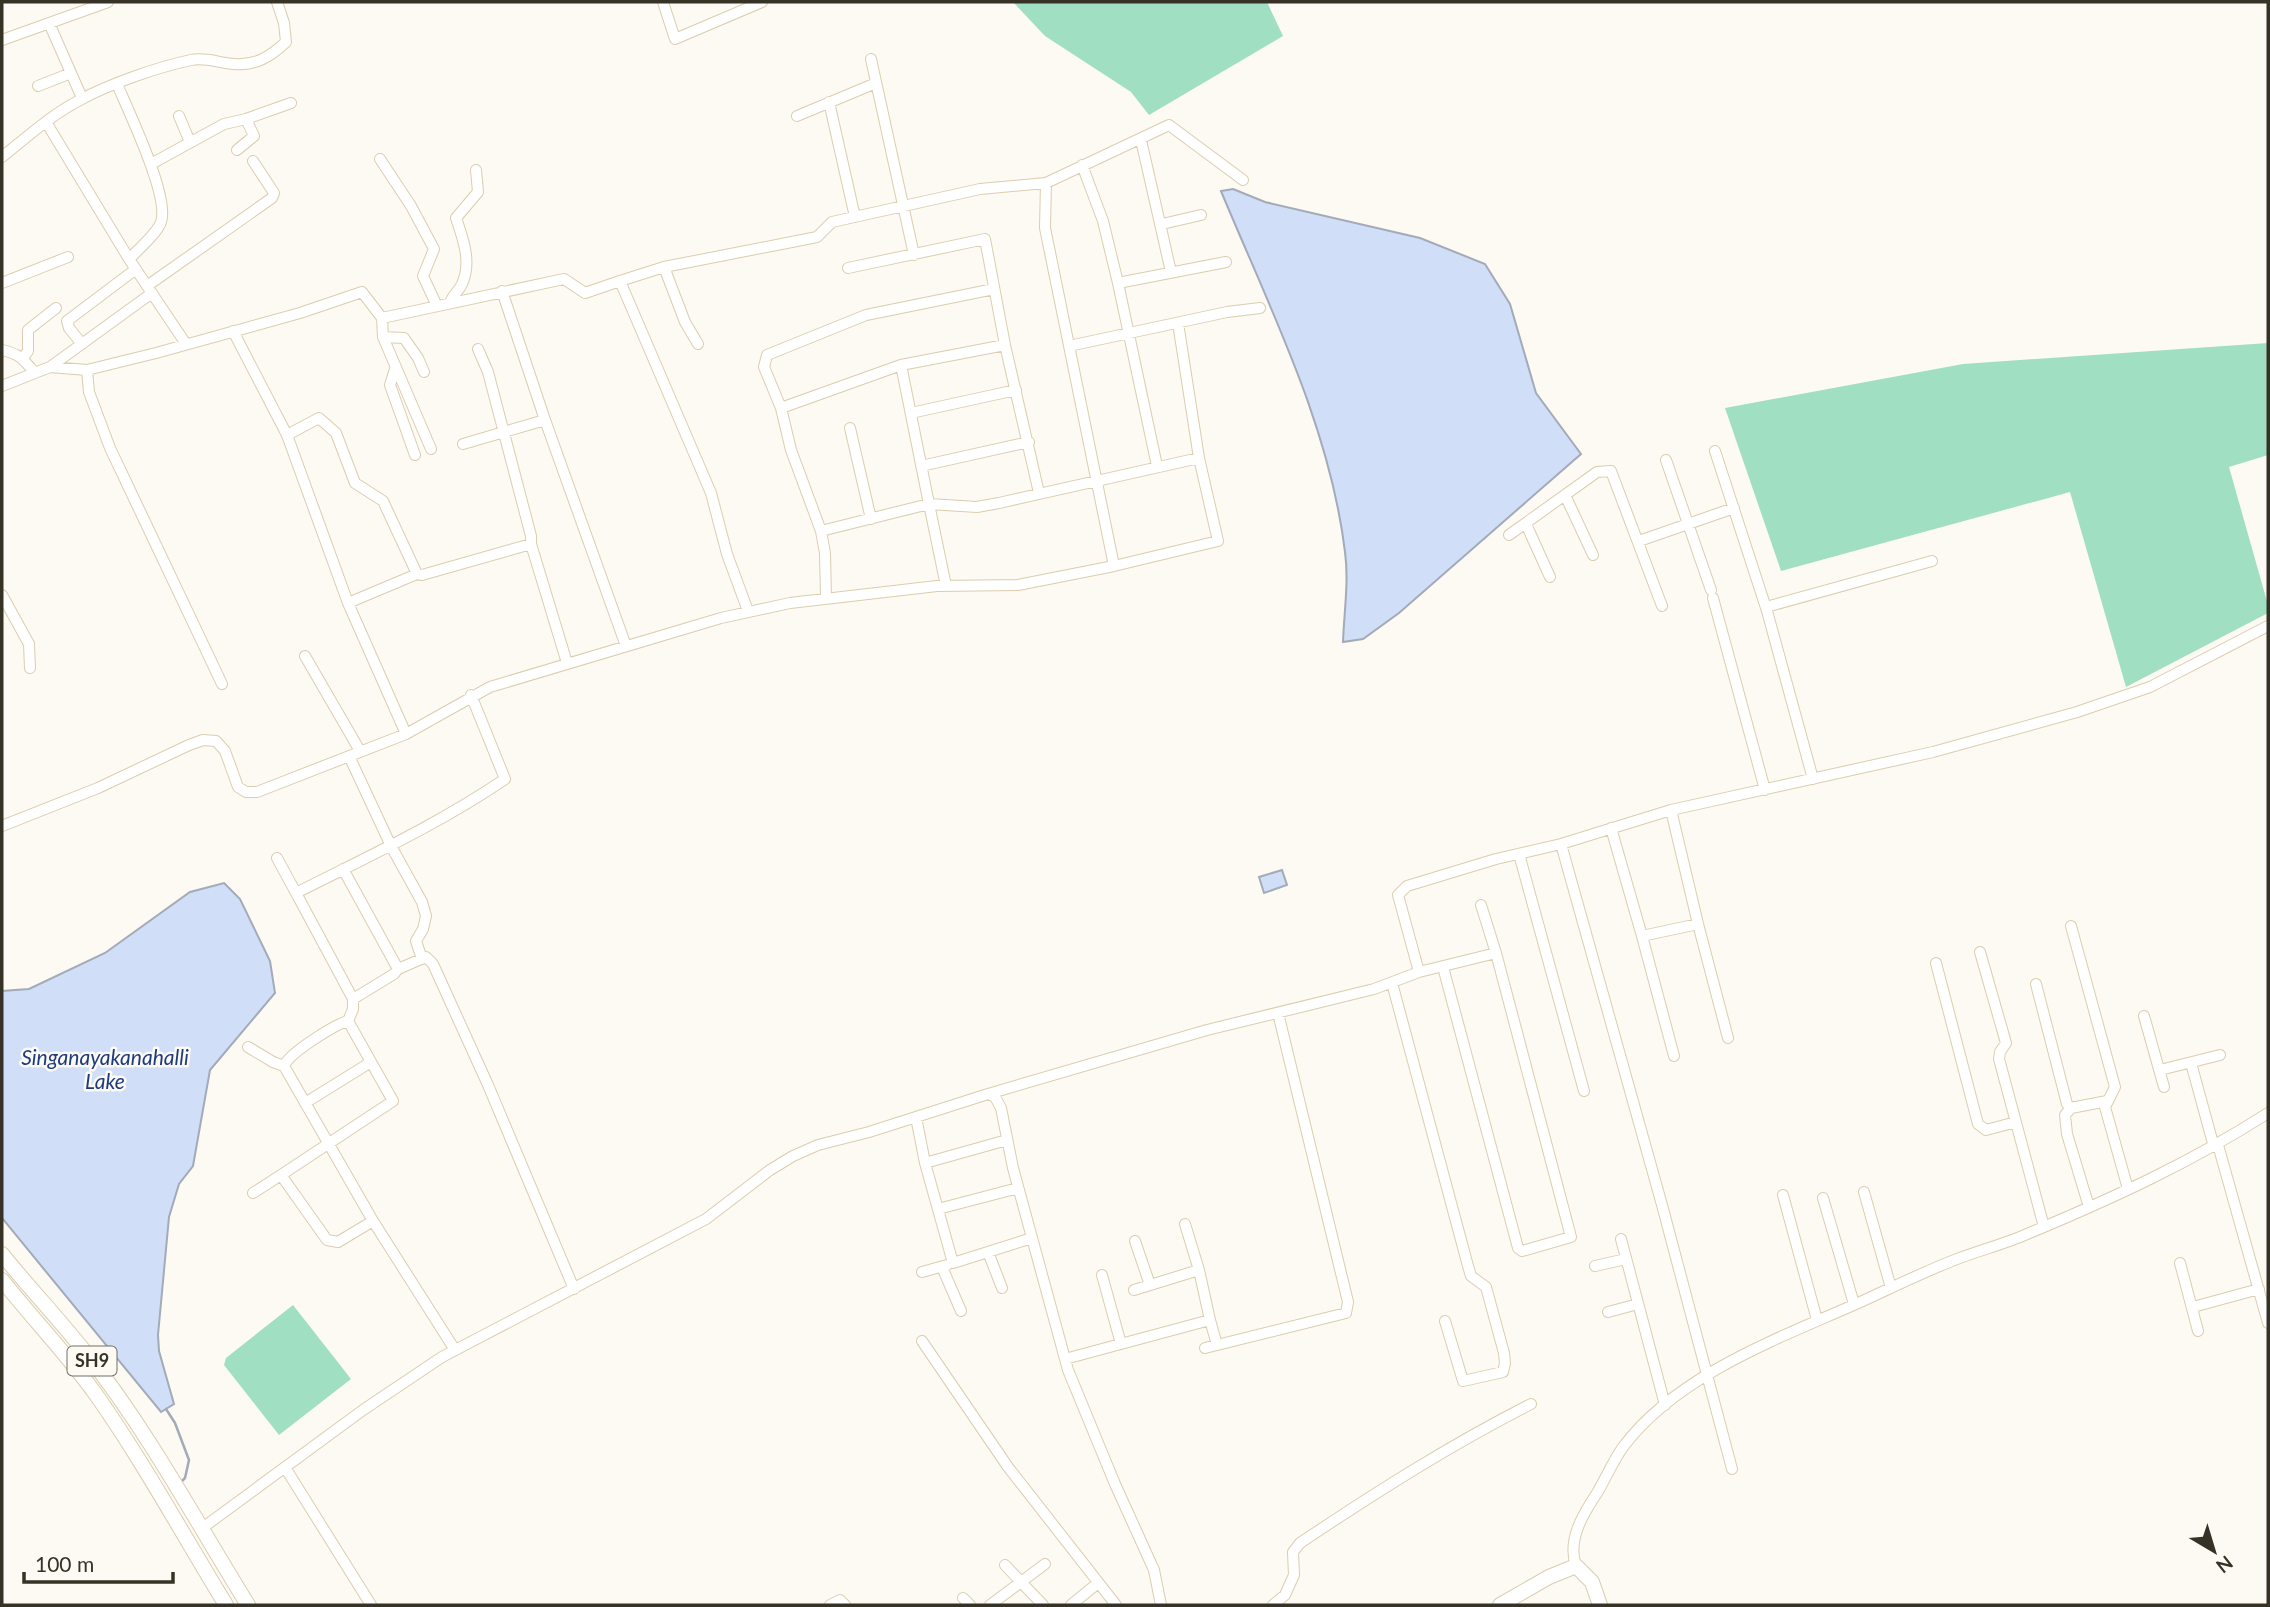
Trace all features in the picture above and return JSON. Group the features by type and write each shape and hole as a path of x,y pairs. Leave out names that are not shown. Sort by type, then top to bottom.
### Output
{"main road":[{"name":"SH9","path":"2,1254 89,1357 248,1605"},
{"name":"SH9","path":"2,1280 77,1368 129,1444 226,1605"},
{"path":"1500,1605 1549,1577 1576,1566 1592,1582 1600,1605"}],"street":[{"path":"2,40 108,2"},
{"path":"2,157 46,122 82,99 117,84 193,59 234,64 253,63 272,55 286,42 284,23 276,2"},
{"path":"663,2 675,40 762,2"},
{"path":"49,23 82,99"},
{"path":"871,59 914,255"},
{"path":"38,86 71,73"},
{"path":"797,116 876,83"},
{"path":"117,84 151,164 163,212 161,224 130,259"},
{"path":"829,102 855,217"},
{"path":"151,164 224,124 292,103"},
{"path":"179,116 190,142"},
{"path":"237,150 254,136 246,119"},
{"path":"46,122 136,269 186,344"},
{"path":"382,318 564,279 586,293 664,267 817,237 832,222 980,189 1046,183 1169,125 1243,180"},
{"path":"1141,140 1171,272"},
{"path":"380,159 411,206 434,249 423,276 437,306"},
{"path":"2,386 50,367 272,198 274,193 253,161"},
{"path":"1082,165 1103,221 1157,467"},
{"path":"450,303 456,290 462,286 467,254 456,218 478,192 477,170"},
{"path":"1046,183 1045,228 1114,566"},
{"path":"1162,224 1201,215"},
{"path":"848,268 985,239 1005,345 1039,493"},
{"path":"2,283 68,257"},
{"path":"1118,283 1226,262"},
{"path":"664,267 685,323 698,344"},
{"path":"82,344 69,328 67,321 136,269"},
{"path":"620,281 710,493 727,554 748,611"},
{"path":"826,598 825,553 821,531 791,450 781,408 764,367 767,355 866,315 994,289"},
{"path":"502,291 626,645"},
{"path":"50,367 87,370 300,313 362,292 382,318 383,337 431,449"},
{"path":"23,358 28,351 28,330 56,308"},
{"path":"1069,346 1227,312 1260,308"},
{"path":"2,826 98,788 203,740 216,741 225,751 239,787 246,792 257,792 406,734 471,695 490,687 748,611 826,598 946,586 1018,585 1218,541 1199,458 1178,323"},
{"path":"233,331 287,435 348,603 406,734"},
{"path":"383,337 404,338 424,372"},
{"path":"781,408 901,365 1005,345"},
{"path":"478,349 488,372 531,544 567,663"},
{"path":"2,351 13,352 23,358 35,373"},
{"path":"901,365 946,586"},
{"path":"395,369 390,385 415,455"},
{"path":"87,370 89,392 110,448 222,684"},
{"path":"911,413 1016,390"},
{"path":"287,435 319,418 336,433 355,483 383,501 417,574"},
{"path":"463,444 545,420"},
{"path":"850,428 871,519"},
{"path":"921,466 1029,442"},
{"path":"1715,451 1766,607 1813,779"},
{"path":"821,531 929,504 977,507 1199,458"},
{"path":"1666,460 1712,594 1765,790"},
{"path":"1509,536 1597,472 1611,471 1662,606"},
{"path":"1565,495 1593,555"},
{"path":"1639,541 1734,508"},
{"path":"1526,523 1550,577"},
{"path":"348,603 417,574 531,544"},
{"path":"1766,607 1932,561"},
{"path":"2,594 29,644 30,668"},
{"path":"1419,972 1398,895 1407,886 1562,844 1671,810 1933,752 2077,712 2150,687 2268,626"},
{"path":"305,656 360,751"},
{"path":"296,893 391,846 478,798 505,779 471,695"},
{"path":"349,756 391,846 422,902 426,916 416,941 422,959"},
{"path":"1671,810 1728,1038"},
{"path":"1611,828 1674,1056"},
{"path":"1562,844 1732,1469"},
{"path":"1518,854 1584,1091"},
{"path":"277,858 353,999 353,1009 348,1021"},
{"path":"343,869 398,969"},
{"path":"1443,967 1518,1248 1522,1251 1572,1235 1481,905"},
{"path":"1642,936 1698,924"},
{"path":"2071,926 2115,1087 2112,1096 2106,1101 2071,1108 2065,1115 2067,1134 2089,1207"},
{"path":"1980,952 2006,1042 1999,1059 2043,1227"},
{"path":"201,1529 412,1376 455,1350 706,1219 793,1156 818,1145 1207,1030 1392,983 1419,972 1496,953"},
{"path":"353,999 398,969 426,957 433,964 575,1289"},
{"path":"1936,963 1978,1124 1986,1130 2016,1122"},
{"path":"1392,983 1471,1276 1486,1287 1504,1353 1503,1372 1463,1381 1445,1321"},
{"path":"2036,984 2067,1104 2071,1108"},
{"path":"1205,1348 1346,1313 1348,1302 1278,1013"},
{"path":"2144,1016 2164,1087"},
{"path":"253,1194 393,1101 348,1021"},
{"path":"284,1066 285,1062 298,1052 340,1023 348,1021"},
{"path":"248,1047 284,1066 373,1222 455,1350"},
{"path":"2160,1070 2220,1055"},
{"path":"305,1103 371,1062"},
{"path":"2191,1063 2268,1323"},
{"path":"988,1094 995,1097 1000,1108 1018,1188 1065,1359 1115,1484 1154,1570 1161,1605"},
{"path":"2106,1101 2105,1108 2128,1189"},
{"path":"1576,1566 1571,1553 1573,1540 1585,1512 1623,1447 1665,1405 1707,1375 1854,1304 1957,1259 2043,1227 2128,1189 2216,1146 2268,1113"},
{"path":"916,1117 938,1209 947,1265 961,1311"},
{"path":"925,1163 1007,1140"},
{"path":"281,1175 327,1240 338,1242 373,1222"},
{"path":"938,1209 1018,1188"},
{"path":"1864,1192 1891,1288"},
{"path":"1783,1195 1817,1321"},
{"path":"1823,1198 1854,1304"},
{"path":"1185,1224 1217,1345"},
{"path":"922,1272 1032,1238"},
{"path":"1620,1239 1665,1405"},
{"path":"1135,1241 1150,1285"},
{"path":"988,1252 1002,1288"},
{"path":"1595,1266 1626,1259"},
{"path":"2180,1263 2198,1331"},
{"path":"1134,1290 1199,1270"},
{"path":"1102,1275 1121,1345"},
{"path":"2193,1307 2259,1289"},
{"path":"1608,1312 1638,1304"},
{"path":"1065,1359 1210,1320"},
{"path":"922,1341 1008,1467 1116,1605"},
{"path":"1273,1605 1285,1595 1294,1575 1293,1552 1300,1543 1403,1475 1465,1438 1531,1404"},
{"path":"286,1469 371,1605"},
{"path":"990,1605 1045,1564"},
{"path":"1005,1565 1043,1605"},
{"path":"1071,1605 1098,1583"},
{"path":"830,1605 840,1600 845,1605"}],"green space":[{"path":"1013,2 1267,2 1283,36 1149,115 1131,92 1045,36"},
{"path":"2268,343 2268,455 2229,467 2268,613 2126,687 2070,492 1781,571 1725,408 1963,364"},
{"path":"293,1305 351,1379 279,1435 224,1365 226,1358"}],"water":[{"path":"1233,189 1265,202 1420,238 1485,264 1510,304 1536,393 1581,454 1399,613 1363,639 1343,642 1345,552 1326,459 1295,368 1221,191"},
{"path":"1282,870 1287,885 1264,893 1259,877"},
{"name":"Singanayakanahalli Lake","path":"224,883 240,899 270,961 275,993 210,1070 193,1166 179,1184 169,1217 158,1335 159,1351 174,1404 161,1412 2,1218 2,991 29,989 105,953 190,892"}],"waterway":[{"path":"166,1409 175,1423 189,1460 185,1478 181,1482"}]}
